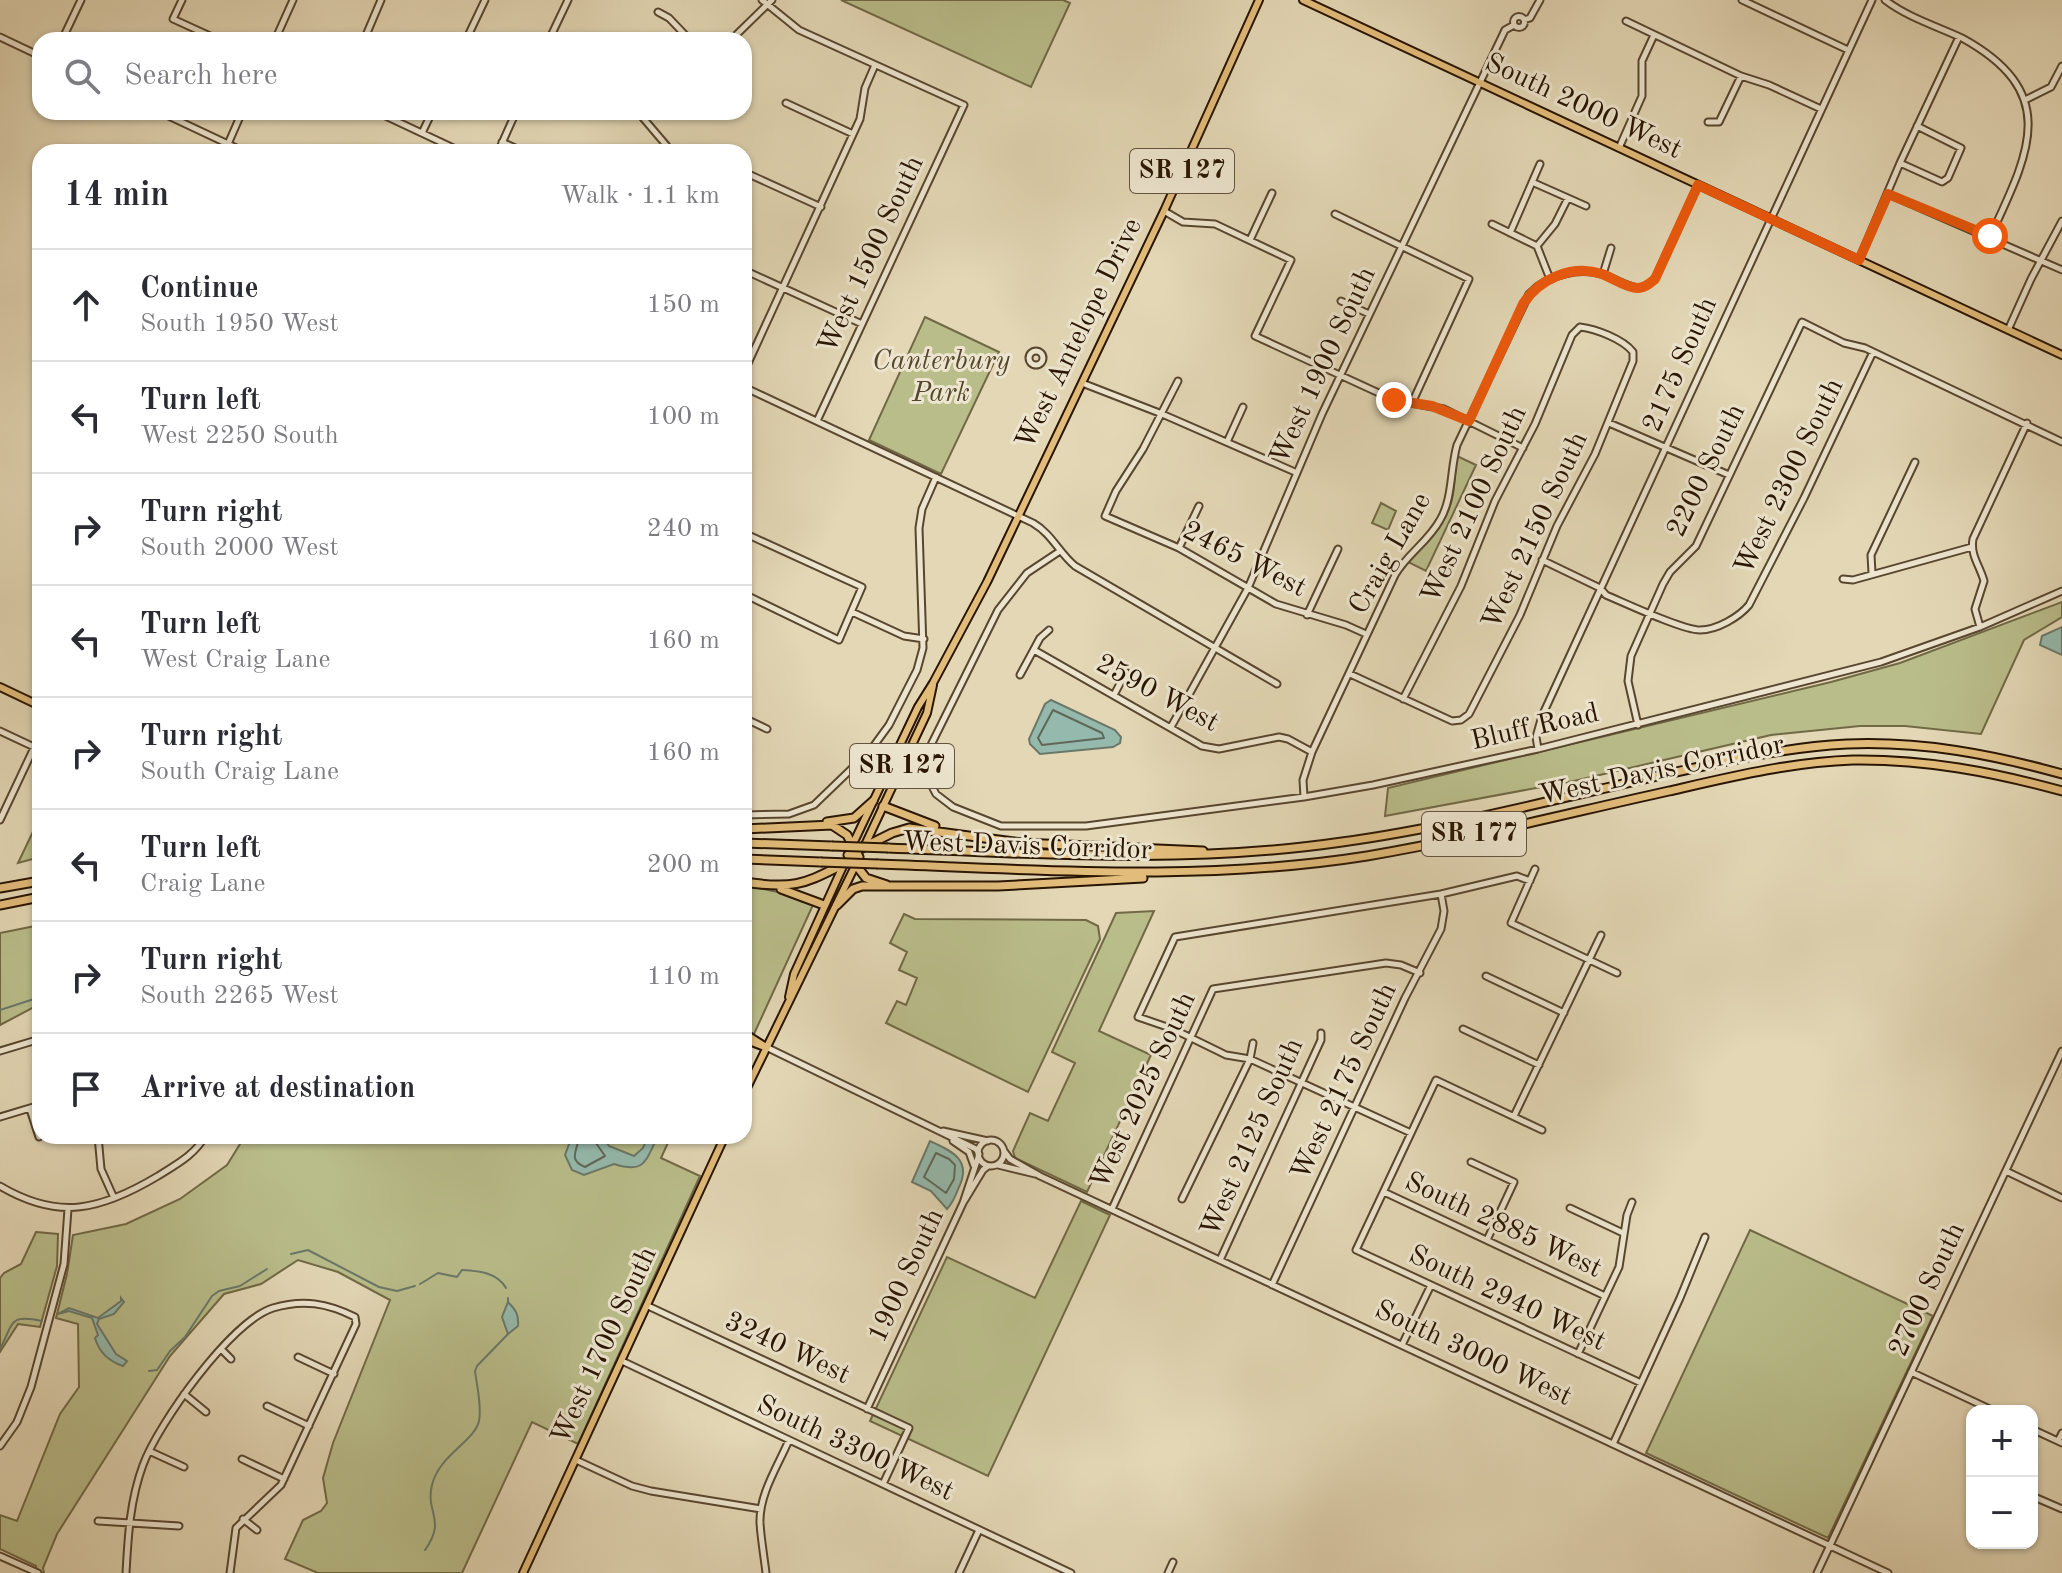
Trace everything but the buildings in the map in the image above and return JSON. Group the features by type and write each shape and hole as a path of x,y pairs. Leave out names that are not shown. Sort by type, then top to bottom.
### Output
{"highway":[{"name":"West Davis Corridor","path":"752,843 1109,856 1233,853 1314,846 1413,831 1750,756 1807,747 1867,744 1929,747 2005,759 2062,774"},
{"name":"West Davis Corridor","path":"752,859 1126,874 1289,866 1393,851 1743,774 1815,763 1869,760 1947,765 2062,791"},
{"path":"752,829 817,825 854,818 873,801"},
{"path":"883,806 964,835"},
{"path":"817,825 839,828 870,881 887,885"},
{"path":"768,886 802,884 892,833 909,828 1042,844 1233,853"},
{"path":"837,905 859,886 1025,885 1205,875 1228,871"},
{"path":"0,888 32,882"},
{"path":"752,883 801,895 824,905"},
{"path":"0,905 32,899"}],"main road":[{"name":"West Antelope Drive","path":"766,1047 837,905 873,801 918,707 979,598 1164,211 1259,0"},
{"name":"South 2000 West","path":"1303,0 2062,355"},
{"name":"West Antelope Drive","path":"789,997 794,974 824,905 883,806 927,713 933,683"},
{"path":"0,687 32,702"},
{"path":"752,1040 766,1047"},
{"name":"SR 127","path":"752,1077 766,1047"},
{"name":"West 1700 South","path":"523,1573 721,1144"}],"street":[{"path":"66,32 81,0"},
{"path":"182,0 173,19 201,32"},
{"path":"279,32 293,0"},
{"path":"367,32 381,0"},
{"path":"470,32 485,0"},
{"path":"553,32 568,0"},
{"name":"West 1900 South","path":"1171,727 1248,588 1295,472 1505,30 1514,25 1516,17 1524,20 1530,18 1540,0"},
{"path":"1742,0 1848,50"},
{"name":"2175 South","path":"1538,749 1536,737 1542,716 1872,0"},
{"path":"1885,0 1983,50 2010,71 2027,99 2031,127 2029,149 1990,237"},
{"path":"739,32 767,2 799,30 875,64 865,88 860,119 752,355"},
{"path":"658,12 682,32"},
{"path":"1626,21 1741,76 1821,109"},
{"path":"1619,148 1642,96 1642,61 1654,35"},
{"path":"0,37 32,52"},
{"path":"1859,260 1959,37"},
{"name":"West 1500 South","path":"817,421 964,105 875,64"},
{"path":"2027,99 2051,87 2062,66"},
{"path":"1708,122 1719,122 1741,76"},
{"path":"786,103 853,134"},
{"path":"177,120 228,144 238,120"},
{"path":"394,120 445,144"},
{"path":"422,133 428,120"},
{"path":"506,144 502,142 512,120"},
{"path":"650,120 666,144"},
{"path":"1900,163 1942,182 1948,178 1961,148 1917,126"},
{"path":"1510,233 1540,164"},
{"path":"752,176 821,207"},
{"path":"1532,182 1586,206"},
{"path":"1492,224 1537,246 1550,279 1575,272 1603,274 1635,288 1655,279 1698,185"},
{"path":"1250,240 1272,193"},
{"path":"1888,194 2062,270"},
{"path":"1537,246 1555,224 1568,198"},
{"path":"1164,211 1183,222 1215,224 1291,260 1255,336 1394,400 1432,406 1523,448"},
{"path":"1335,214 1469,279 1412,403"},
{"path":"2008,330 2062,221"},
{"path":"1603,274 1611,248"},
{"path":"752,274 862,324"},
{"name":"Craig Lane","path":"1304,797 1303,780 1312,752 1399,568 1430,536 1442,517 1448,499 1451,466 1523,304 1534,289 1550,279"},
{"path":"1341,301 1369,314"},
{"name":"2200 South","path":"1638,725 1630,696 1629,668 1650,614 1670,572 1696,546 1802,322 1844,343 1873,352"},
{"name":"West 2150 South","path":"1403,699 1452,721 1461,720 1469,714 1520,615 1542,560 1609,423 1633,361 1633,352 1628,345 1580,327"},
{"name":"West 2100 South","path":"1403,699 1461,586 1495,501 1523,448 1572,335 1580,327"},
{"path":"1873,352 2062,442"},
{"name":"West 2300 South","path":"1650,614 1699,630 1737,617 1749,605 1873,352"},
{"path":"1162,414 1178,381"},
{"path":"1082,383 1295,472"},
{"path":"752,391 1044,530 1075,566 1277,684"},
{"path":"1227,442 1243,407"},
{"name":"2465 West","path":"1162,414 1120,484 1105,516 1179,548 1276,604 1367,634"},
{"path":"1609,423 1729,475"},
{"path":"1980,627 1975,609 1984,581 1972,547 2027,423"},
{"path":"1872,573 1871,555 1915,462"},
{"path":"752,815 783,815 804,810 820,801 876,744 889,725 917,670 924,639 919,528 922,509 936,477"},
{"path":"1179,548 1199,506"},
{"path":"752,537 862,587 839,640 752,598"},
{"path":"1843,579 1853,580 1972,547"},
{"path":"1307,615 1338,549"},
{"name":"Bluff Road","path":"1060,551 1027,573 998,610 926,758 927,779 940,798 979,819 1001,826 1086,826 1304,797 1538,749 1881,662 1980,627 2062,591"},
{"path":"1542,560 1600,588 1606,595 1650,614"},
{"path":"852,612 904,636 924,639"},
{"path":"1020,675 1049,630"},
{"name":"2590 West","path":"1034,650 1210,749 1279,737 1312,752"},
{"path":"1114,695 1126,672"},
{"path":"1350,674 1403,699"},
{"path":"752,722 767,729"},
{"path":"0,731 32,746"},
{"path":"0,820 32,751"},
{"path":"0,798 9,801"},
{"path":"1535,869 1511,923 1617,973"},
{"path":"1411,1133 1250,1059 1226,1055 1138,1017 1175,937 1441,894 1517,876 1530,881"},
{"name":"West 2175 South","path":"1272,1285 1405,998 1441,929 1444,911 1441,894"},
{"path":"1514,1116 1601,935"},
{"name":"West 2025 South","path":"1112,1209 1213,989 1386,963 1420,973"},
{"path":"1486,976 1564,1013"},
{"path":"1463,1029 1539,1065"},
{"name":"West 2125 South","path":"1220,1260 1302,1083 1321,1040 1321,1033"},
{"path":"0,1051 32,1041"},
{"path":"1182,1199 1250,1059 1253,1043"},
{"path":"766,1047 942,1131 969,1152 974,1163 973,1173"},
{"name":"2700 South","path":"1817,1573 2062,1051"},
{"path":"1384,1192 1436,1080 1542,1130"},
{"path":"0,1117 30,1109 32,1115"},
{"path":"942,1131 997,1141 1004,1151 1003,1159 997,1165 983,1170 963,1203"},
{"path":"950,1137 970,1145 988,1166"},
{"path":"963,1203 982,1144 988,1141"},
{"path":"99,1144 101,1169 114,1198"},
{"path":"0,1186 20,1198 68,1209 97,1206 127,1194 191,1154 199,1144"},
{"name":"South 3000 West","path":"1004,1151 1010,1159 1040,1176 1888,1573"},
{"path":"1471,1162 1514,1182 1487,1240"},
{"name":"South 3000 West","path":"997,1165 1040,1176"},
{"path":"2006,1171 2062,1198"},
{"name":"South 2885 West","path":"1384,1192 1605,1296"},
{"name":"South 2940 West","path":"1384,1192 1356,1250 1641,1383"},
{"path":"1578,1354 1619,1267 1623,1233 1632,1202"},
{"name":"1900 South","path":"867,1409 963,1203"},
{"path":"1570,1208 1623,1233"},
{"path":"0,1446 21,1415 31,1387 64,1264 68,1209"},
{"path":"1613,1444 1705,1237"},
{"path":"1402,1345 1431,1285"},
{"path":"126,1573 138,1481 164,1421 184,1394 250,1320 272,1309 305,1302 333,1306 355,1317 356,1324 284,1479 276,1492 236,1528 230,1573"},
{"name":"3240 West","path":"648,1306 909,1428 883,1484"},
{"path":"222,1350 231,1359"},
{"path":"298,1357 334,1374"},
{"name":"South 3300 West","path":"622,1361 1071,1573"},
{"path":"1911,1372 1981,1405"},
{"path":"184,1394 206,1412"},
{"path":"267,1406 309,1426"},
{"path":"2038,1432 2060,1442 2062,1433"},
{"path":"766,1573 761,1509 765,1492 789,1440"},
{"path":"149,1451 184,1467"},
{"path":"242,1459 284,1479"},
{"path":"576,1460 632,1486 761,1509"},
{"path":"2038,1499 2062,1509"},
{"path":"243,1519 257,1530"},
{"path":"98,1521 179,1526"},
{"path":"959,1573 979,1530"},
{"path":"0,1556 36,1573"},
{"path":"1168,1573 1173,1562"}],"green space":[{"path":"841,0 1063,0 1070,3 1031,87"},
{"name":"Canterbury Park","path":"925,317 999,352 941,474 869,440"},
{"path":"1457,456 1476,465 1426,571 1408,562 1447,515 1453,494"},
{"path":"1381,503 1396,511 1388,530 1372,523"},
{"path":"2062,602 2062,617 2024,640 1981,734 1905,726 1860,726 1771,735 1574,781 1385,816 1388,788 1900,663"},
{"path":"32,834 32,859 18,863"},
{"path":"752,887 792,895 813,905 754,1034"},
{"path":"1154,911 1099,1031 1151,1055 1087,1192 1015,1158 1013,1151 1030,1113 1048,1121 1075,1063 1052,1052 1116,913"},
{"path":"904,914 915,919 1086,920 1098,926 1100,939 1028,1092 886,1023 897,1001 906,1005 917,978 899,970 907,952 890,943"},
{"path":"32,927 32,1008 0,1025 0,933"},
{"path":"240,1144 667,1144 661,1158 700,1176 578,1444 532,1422 462,1573 318,1573 285,1559 303,1520 321,1511 327,1503 323,1478 333,1443 390,1300 338,1272 298,1260 261,1284 224,1294 170,1356 57,1534 43,1568 44,1573 37,1573 36,1566 0,1549 0,1515 17,1521 60,1414 79,1387 78,1324 56,1318 73,1235 126,1224 180,1199 227,1165"},
{"path":"1081,1201 1110,1215 988,1476 870,1421 947,1257 1035,1298"},
{"path":"1750,1230 1933,1316 1828,1538 1646,1453"},
{"path":"36,1232 58,1234 57,1266 40,1327 18,1324 0,1352 0,1278 21,1264"}],"water":[{"path":"2062,627 2062,655 2040,645 2042,636"},
{"path":"1051,700 1115,730 1121,737 1120,743 1113,747 1040,754 1029,739 1045,704"},
{"path":"930,1141 958,1158 963,1170 957,1193 947,1209 931,1191 912,1182"},
{"path":"569,1144 608,1144 634,1156 645,1144 654,1144 639,1166 614,1164 584,1175 572,1170 565,1155"},
{"path":"121,1298 124,1302 114,1314 99,1319 97,1324 116,1354 127,1361 123,1366 109,1359 99,1348 92,1318 69,1311 58,1314 69,1308 98,1318"},
{"path":"508,1302 516,1313 518,1326 508,1334 502,1317"}],"waterway":[{"path":"0,1010 32,1000"},
{"path":"291,1254 308,1250 379,1287 397,1291 415,1286"},
{"path":"149,1371 157,1370 185,1337 212,1296 240,1286 267,1269"},
{"path":"420,1284 438,1273 457,1277 462,1270 492,1276 506,1288"},
{"path":"0,1349 14,1322 23,1319 42,1321"},
{"path":"425,1550 434,1531 431,1495 436,1474 471,1436 479,1421 480,1403 475,1371 508,1334"}],"route":[{"path":"1394,400 1444,409 1469,421 1529,294 1550,279 1586,271 1603,274 1635,288 1645,286 1655,279 1698,185 1859,260 1888,194 1990,236"}]}
